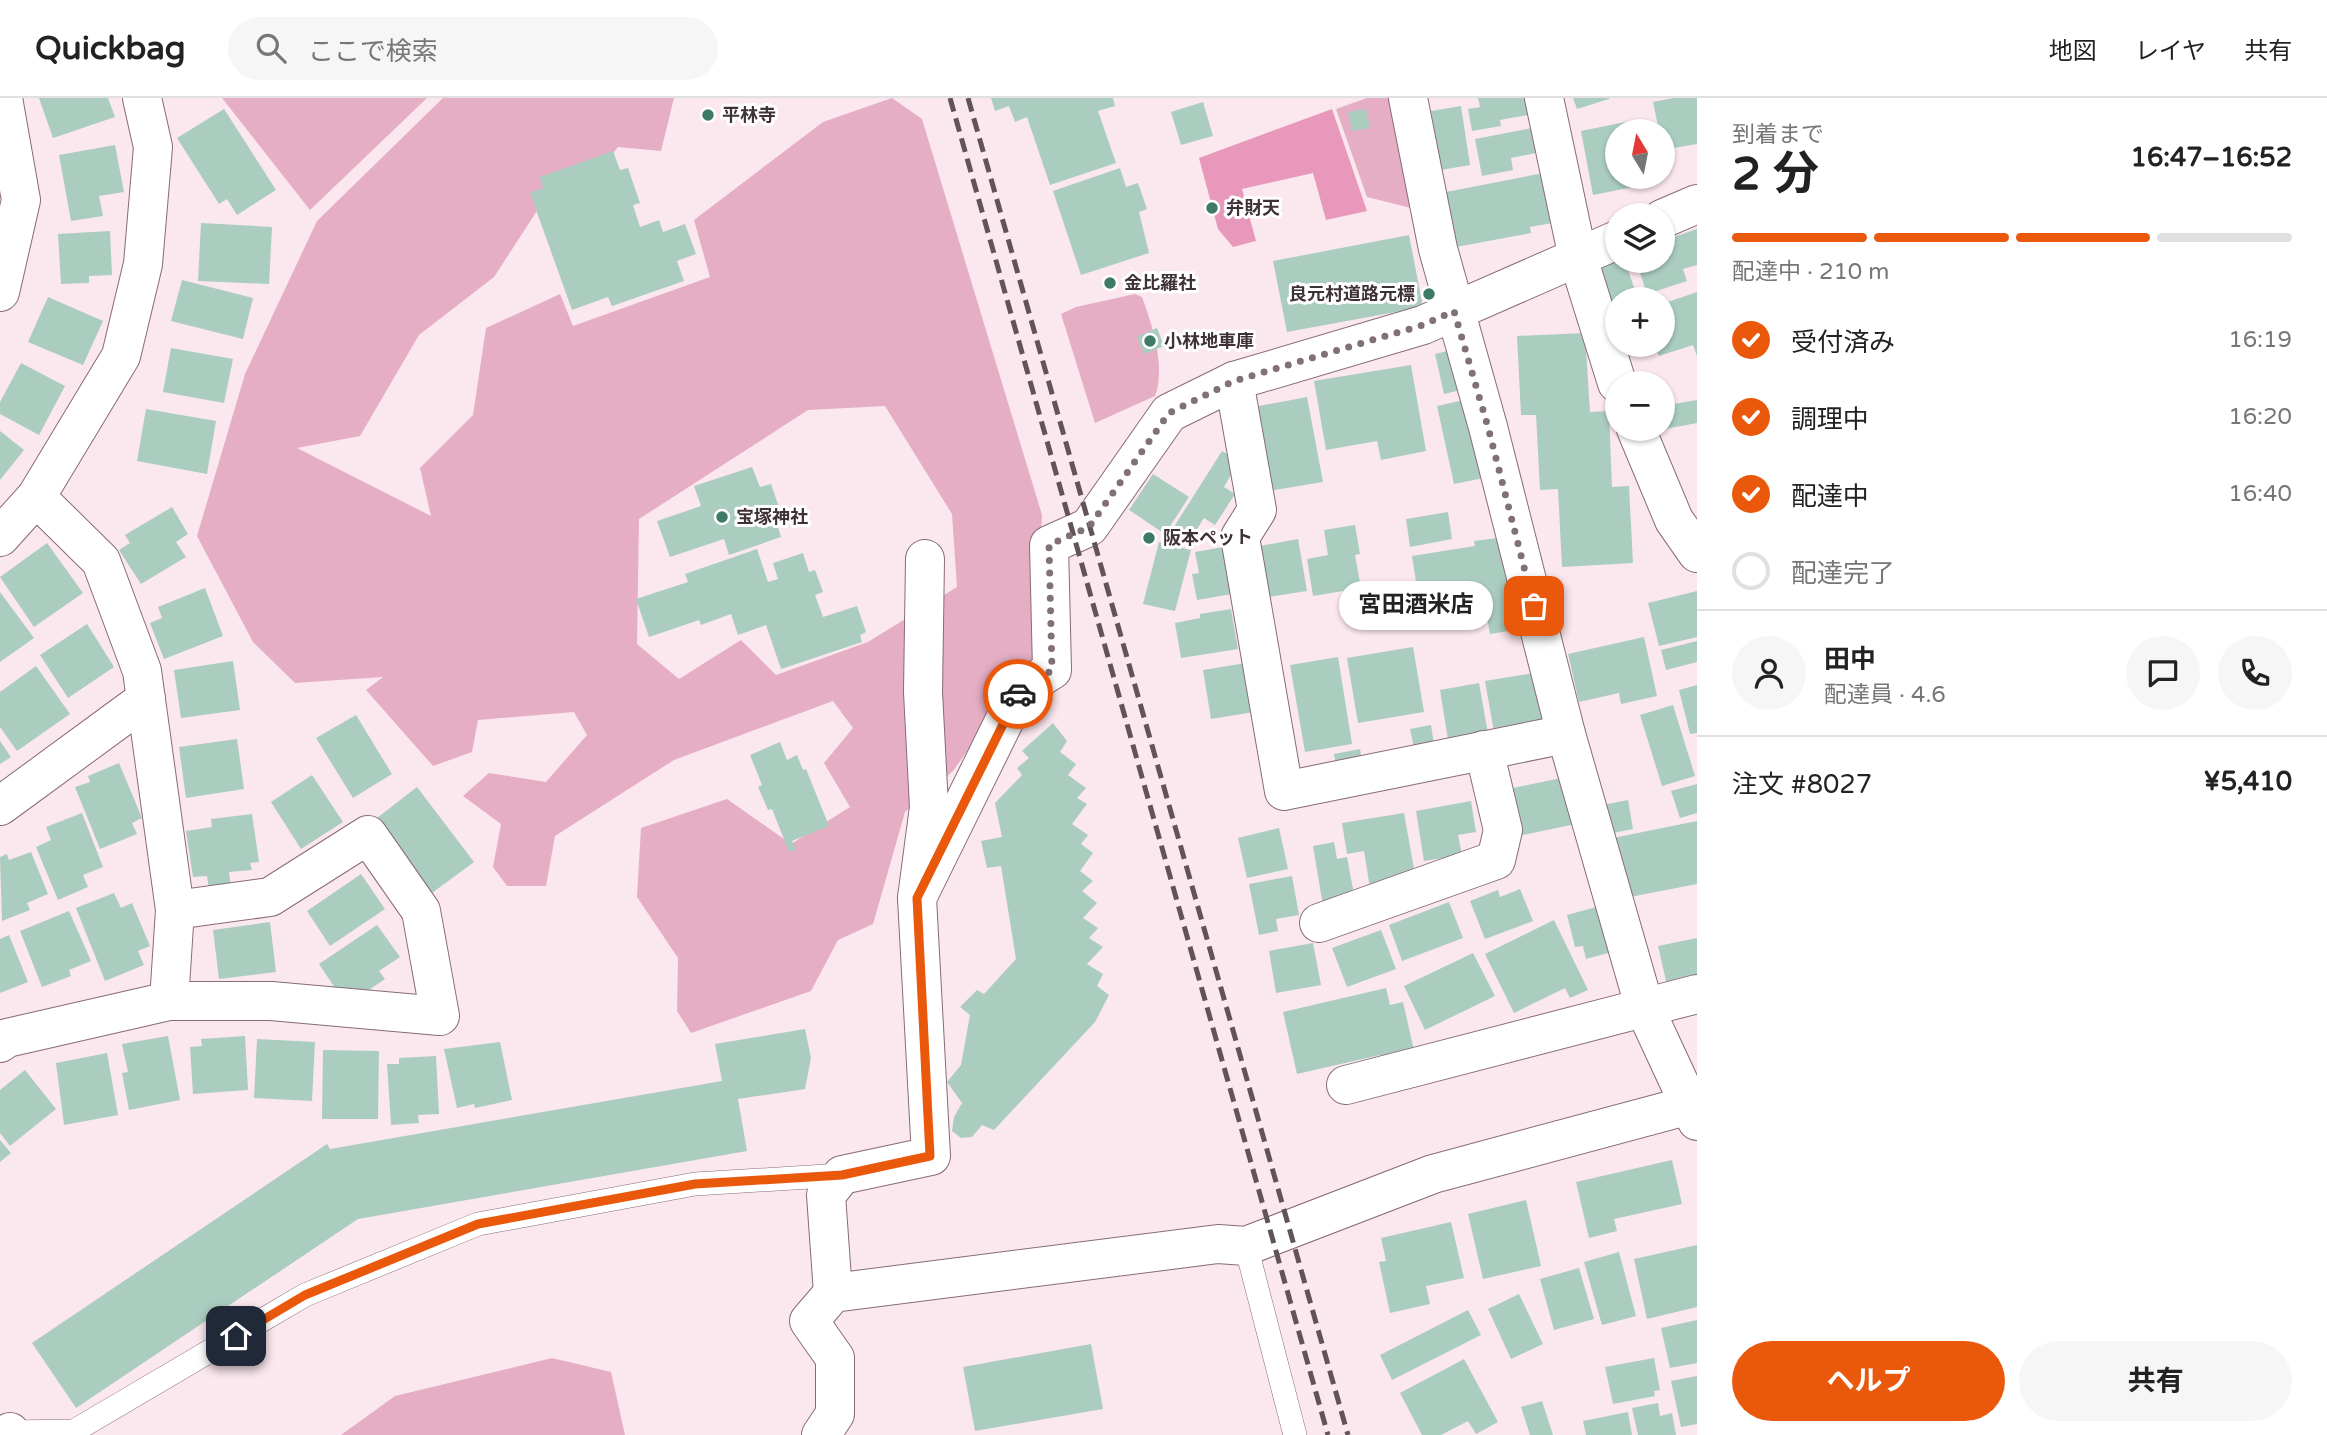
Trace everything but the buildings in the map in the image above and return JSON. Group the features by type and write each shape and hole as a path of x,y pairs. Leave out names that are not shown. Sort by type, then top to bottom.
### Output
{"street":[{"path":"0,292 21,200 4,98"},
{"path":"0,537 36,497 121,356 143,264 153,147 142,98"},
{"path":"832,1283 1218,1244 1246,1246 1433,1174 1695,1110 1645,1009 1566,734 1488,427 1454,311 1408,98"},
{"path":"1544,98 1578,258 1613,371"},
{"path":"1675,213 1697,204"},
{"path":"917,898 1019,691 1052,670 1049,545 1089,527 1169,413 1234,381 1423,325 1605,246"},
{"path":"1234,381 1257,510 1240,537 1284,790 1566,734"},
{"path":"1641,441 1674,520 1697,553"},
{"path":"36,497 101,561 142,671 175,910 169,1001"},
{"path":"821,1435 835,1414 835,1358 808,1321 832,1283 834,1185 930,1156 917,898 929,807 923,692 925,559"},
{"path":"0,806 146,699"},
{"path":"1319,923 1496,860 1503,830 1484,750"},
{"path":"0,1043 7,1038 169,1001 271,1001 440,1016 421,911 368,835 270,897 175,910"},
{"path":"1346,1085 1697,994"}],"lane":[{"path":"8,1434 74,1431 305,1295 478,1224 695,1184 834,1185"},
{"path":"1246,1246 1295,1435"}],"shaded area":[{"path":"222,98 427,98 310,210"},
{"path":"443,98 674,98 661,151 618,147 591,181 557,180 494,277 419,335 360,436 297,448 431,516 420,468 473,415 486,328 560,294 573,326 710,277 694,220 823,122 892,98 922,119 1042,515 1034,658 953,771 905,812 873,924 838,940 811,991 691,1033 677,1011 678,958 637,897 641,828 727,799 791,844 850,807 824,763 853,728 833,701 674,760 555,836 546,886 507,886 493,867 501,824 463,796 489,773 546,782 587,735 574,712 478,720 472,752 433,766 366,690 383,677 295,683 253,642 197,536 245,374 317,221","holes":["885,406 952,514 957,587 868,642 776,675 741,640 679,679 637,644 639,519 808,410"]},
{"path":"1367,98 1392,98 1415,209 1367,197 1336,109"},
{"path":"1332,109 1367,211 1326,220 1313,173 1242,189 1256,241 1233,247 1218,229 1199,158"},
{"path":"1135,294 1142,297 1156,346 1159,373 1155,396 1095,423 1061,314 1076,307"},
{"path":"552,1358 611,1372 625,1435 341,1435 395,1396"}],"railway":[{"path":"950,98 1328,1435"},
{"path":"968,98 1348,1435"}],"way so far":[{"path":"1018,694 1052,670 1049,545 1089,527 1169,413 1234,381 1423,325 1454,311 1488,427 1534,606"}],"place":[{"name":"平林寺","path":"708,115"},
{"name":"弁財天","path":"1212,208"},
{"name":"金比羅社","path":"1110,283"},
{"name":"良元村道路元標","path":"1429,294"},
{"name":"小林地車庫","path":"1150,341"},
{"name":"宝塚神社","path":"722,517"},
{"name":"阪本ペット","path":"1149,538"},
{"name":"宮田酒米店","path":"1534,606"}],"route":[{"path":"236,1336 305,1295 478,1224 695,1184 842,1175 930,1156 917,898 1018,694"}]}
